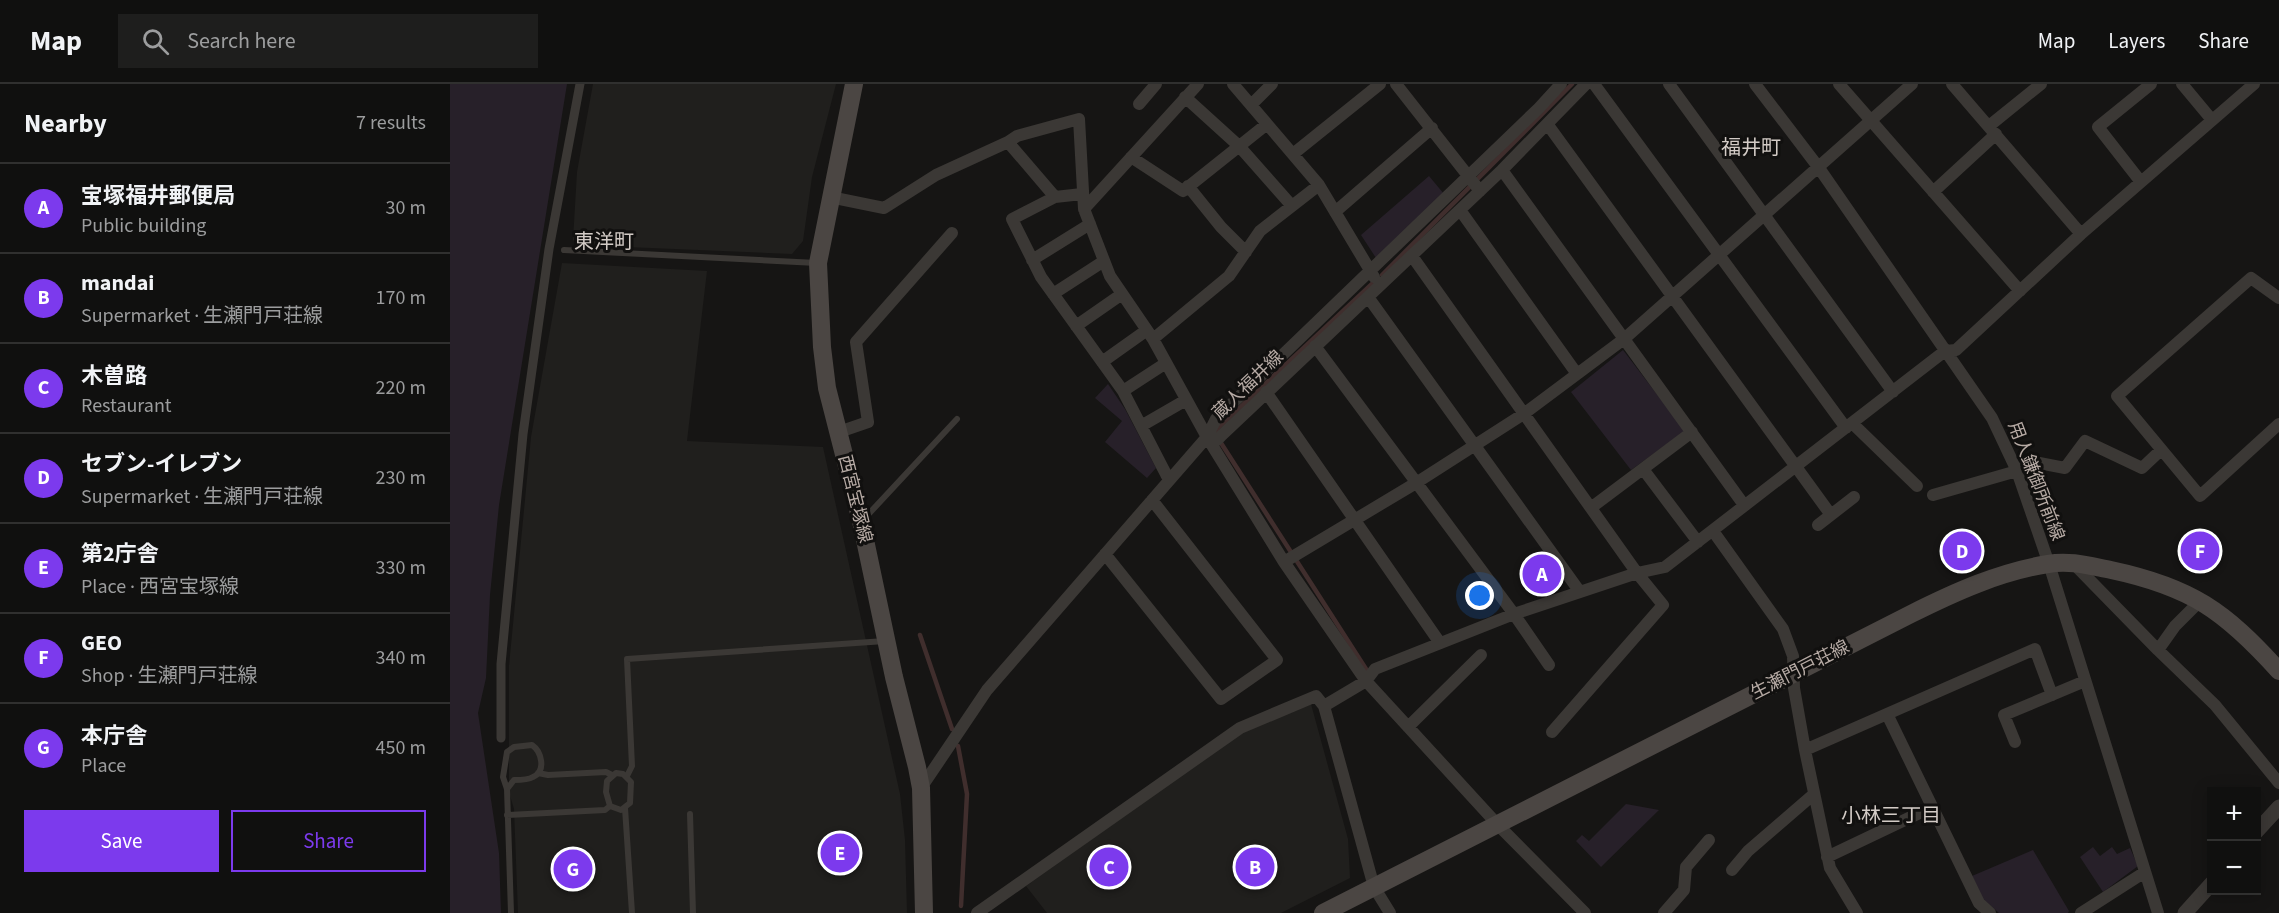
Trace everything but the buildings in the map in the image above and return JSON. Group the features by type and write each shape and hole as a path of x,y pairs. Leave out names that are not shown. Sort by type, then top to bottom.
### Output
{"main road":[{"name":"西宮宝塚線","path":"854,84 818,263 822,347 828,388 861,521 886,641 921,788 924,913"},
{"name":"生瀬門戸荘線","path":"1323,913 1962,589 2012,572 2049,564 2073,562 2149,579 2187,593 2216,611 2249,637 2279,671"}],"street":[{"path":"501,738 501,664 523,434 549,249 580,84"},
{"path":"1139,104 1156,84"},
{"path":"1233,84 1319,185 1379,286"},
{"path":"1251,105 1272,84"},
{"path":"1293,154 1380,84"},
{"path":"1396,84 1475,183"},
{"path":"1215,438 1216,418 1370,271 1475,183 1561,84"},
{"name":"蔵人福井線","path":"921,788 987,690 1169,480 1412,256 1460,210 1475,183 1502,170 1586,84"},
{"path":"1594,84 1849,426 1917,486"},
{"path":"1669,84 1893,392"},
{"name":"用人鎌御所前線","path":"1755,84 1819,168 1992,418 2016,468 2049,564 2158,913"},
{"path":"1839,84 2020,291"},
{"path":"1284,562 1416,483 1526,413 1624,339 1912,84"},
{"path":"1952,84 2081,234"},
{"path":"1933,192 2041,84"},
{"path":"2141,182 2098,128 2151,84"},
{"path":"2182,84 2212,120"},
{"path":"1324,706 1366,681 1376,669 1514,614 1637,573 1665,567 1945,351 1956,350 2081,234 2254,84"},
{"path":"1084,209 1188,89 1292,206"},
{"path":"830,196 884,208 936,175 1017,136 1079,119 1084,209 1110,276 1150,334 1186,400 1215,438 1284,562 1366,681 1498,825 1585,913"},
{"path":"1131,157 1183,191 1267,124"},
{"path":"1548,125 1831,515"},
{"path":"1335,212 1432,128"},
{"path":"1008,142 1054,197"},
{"path":"1502,170 1744,505"},
{"path":"1102,362 1150,334 1229,276 1260,231 1319,185"},
{"path":"1188,186 1221,227 1246,252"},
{"path":"1082,194 1054,197 1012,219 1041,277 1123,391 1169,480"},
{"path":"1460,210 1577,374"},
{"path":"1032,260 1090,224"},
{"path":"839,432 868,422 856,342 952,233"},
{"path":"1412,256 1526,413 1637,573 1663,605 1552,732"},
{"path":"1053,294 1104,261"},
{"path":"2279,298 2251,278 2117,396 2200,496 2279,424"},
{"path":"1076,326 1122,294"},
{"path":"1368,297 1580,592"},
{"path":"1315,346 1514,614 1549,665"},
{"path":"1123,391 1166,363"},
{"path":"1266,392 1440,643"},
{"path":"1141,426 1186,400"},
{"path":"1592,507 1692,432"},
{"path":"1933,495 2034,462 2065,468 2085,441 2142,468 2161,450"},
{"path":"1643,469 1698,542"},
{"path":"1818,525 1854,497"},
{"path":"1106,554 1221,699 1277,660 1152,500"},
{"path":"1713,531 1783,629 1793,656 1793,674 1805,750 1827,857 1830,868 1857,913"},
{"path":"2073,562 2215,705 2279,783"},
{"path":"2158,650 2175,626 2200,601"},
{"path":"1805,750 2036,649 2052,694"},
{"path":"1408,727 1481,655"},
{"path":"2015,742 2004,716 2085,681"},
{"path":"984,911 1240,728 1316,696 1324,706 1374,886 1390,913"},
{"path":"1887,714 1979,903 1990,913"},
{"path":"1732,870 1748,851 1814,794"},
{"path":"1827,857 1932,807"},
{"path":"2261,827 2279,807"},
{"path":"1664,913 1684,890 1686,867 1709,840"},
{"path":"2081,913 2145,872"},
{"path":"2185,913 2207,888"}],"lane":[{"path":"564,250 818,263"},
{"path":"861,521 957,419"},
{"path":"627,776 632,766 627,659 886,641"},
{"path":"507,789 514,780 533,777 538,773 541,766 537,749 532,745 514,747 507,752 503,777 507,789 511,913"},
{"path":"538,773 548,775 606,772 612,775 620,773 627,776 631,782 632,799 625,808 632,913"},
{"path":"610,806 606,785 612,775"},
{"path":"610,806 617,809 625,808"},
{"path":"507,815 605,810 610,806"},
{"path":"690,814 693,913"}],"shaded area":[{"path":"450,84 567,84 499,505 490,595 486,678 478,713 499,853 501,913 450,913"},
{"path":"593,84 836,84 812,177 803,241 792,254 579,245 573,240 577,172"},
{"path":"1429,176 1444,194 1376,258 1361,235"},
{"path":"562,263 707,271 687,441 823,447 900,794 905,840 907,913 518,913 514,809 509,792 509,666 531,437"},
{"path":"1623,350 1685,431 1631,470 1571,392"},
{"path":"1108,384 1125,409 1156,468 1147,478 1105,442 1122,421 1095,398"},
{"path":"1311,704 1348,839 1350,878 1281,913 1047,913 1026,886 1240,733"},
{"path":"1626,804 1659,810 1601,867 1576,841 1582,835 1589,841"},
{"path":"2093,847 2100,856 2112,847 2117,854 2130,848 2138,866 2103,892 2080,857"},
{"path":"2033,850 2069,911 2068,913 1999,913 1983,899 1972,876"}],"waterway":[{"path":"1382,275 1572,84"},
{"path":"1366,669 1221,443 1217,429 1373,283"},
{"path":"920,635 952,729"},
{"path":"958,746 967,794 961,906"}],"place":[{"name":"セブン-イレブン","path":"1962,551"},
{"name":"GEO","path":"2200,551"},
{"name":"宝塚福井郵便局","path":"1542,574"},
{"name":"第2庁舎","path":"840,853"},
{"name":"木曽路","path":"1109,867"},
{"name":"mandai","path":"1255,867"},
{"name":"本庁舎","path":"573,869"}],"district":[{"name":"福井町","path":"1751,148"},
{"name":"東洋町","path":"604,242"},
{"name":"小林三丁目","path":"1891,816"}]}
